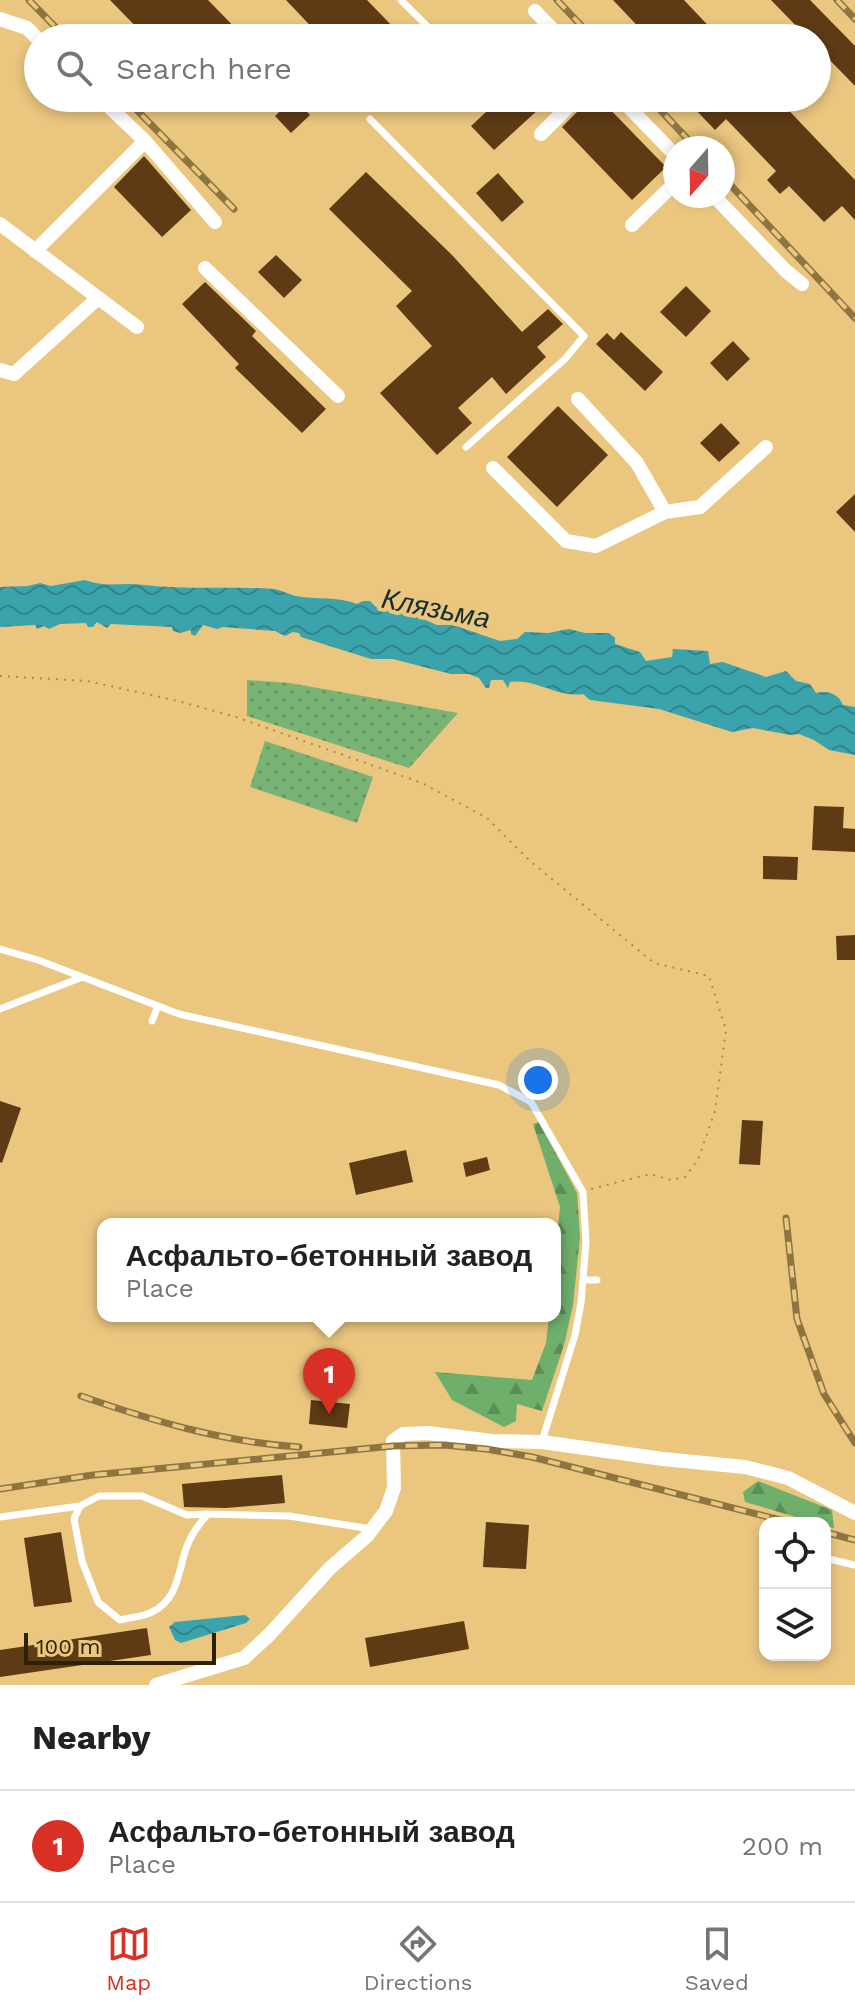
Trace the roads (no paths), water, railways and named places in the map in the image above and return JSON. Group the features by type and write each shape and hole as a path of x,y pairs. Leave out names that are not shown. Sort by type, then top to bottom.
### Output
{"street":[{"path":"535,11 548,24"},
{"path":"0,19 24,27"},
{"path":"115,112 145,141 215,222"},
{"path":"541,134 563,112"},
{"path":"634,112 663,143"},
{"path":"35,251 145,141"},
{"path":"632,225 663,195"},
{"path":"726,208 802,284"},
{"path":"0,224 137,327"},
{"path":"205,268 338,396"},
{"path":"0,370 14,374 98,298"},
{"path":"578,399 637,463 665,512"},
{"path":"493,468 566,541 596,546 665,512 700,507 766,447"},
{"path":"156,1685 244,1658 269,1635 330,1568 373,1529 386,1511 394,1488 393,1441 403,1434 428,1433 492,1441 542,1442 745,1467 788,1478 855,1513"}],"lane":[{"path":"401,0 425,24"},
{"path":"370,119 584,336 565,359 466,447"},
{"path":"0,949 38,960 158,1006 251,1031 341,1048 403,1065 499,1085 531,1102 583,1192 586,1242 575,1335 542,1442"},
{"path":"0,1009 80,978"},
{"path":"152,1021 158,1006"},
{"path":"583,1280 597,1280"},
{"path":"0,1517 80,1506 99,1496 142,1496 187,1515 289,1516 373,1529"},
{"path":"80,1506 74,1519 82,1561 98,1602 120,1620 152,1612 167,1600 179,1581 186,1547 196,1527 208,1514"},
{"path":"831,1559 855,1565"}],"water":[{"path":"85,580 107,584 273,589 296,596 357,604 370,601 376,607 395,614 409,613 437,625 453,625 500,641 517,639 525,632 548,633 569,629 609,633 615,638 615,644 640,652 646,661 672,657 673,649 708,651 710,664 723,662 766,677 786,671 796,681 810,684 816,693 832,694 843,705 855,707 855,755 829,750 799,734 753,728 732,732 659,709 590,700 583,694 564,693 529,683 510,682 508,688 503,680 491,680 489,688 486,688 479,678 469,674 451,674 393,659 371,659 293,632 285,636 275,631 217,629 203,625 195,636 191,630 180,633 173,631 172,627 111,624 107,628 97,622 93,627 88,627 86,623 60,624 49,629 44,626 37,629 35,625 0,627 0,587 40,583 51,586"},
{"path":"245,1615 250,1619 246,1623 181,1643 175,1640 169,1627 175,1622"}],"railway":[{"path":"29,0 52,24"},
{"path":"557,0 580,24"},
{"path":"837,0 855,19"},
{"path":"139,112 234,209"},
{"path":"662,112 685,136"},
{"path":"735,190 855,318"},
{"path":"786,1218 797,1319 824,1394 855,1443"},
{"path":"81,1396 188,1429 299,1447"},
{"path":"0,1489 93,1475 393,1446 444,1445 532,1457 768,1517"},
{"path":"831,1534 855,1540"}],"place":[{"name":"Асфальто-бетонный завод","path":"329,1414"}],"water label":[{"name":"Клязьма","path":"436,608"}]}
